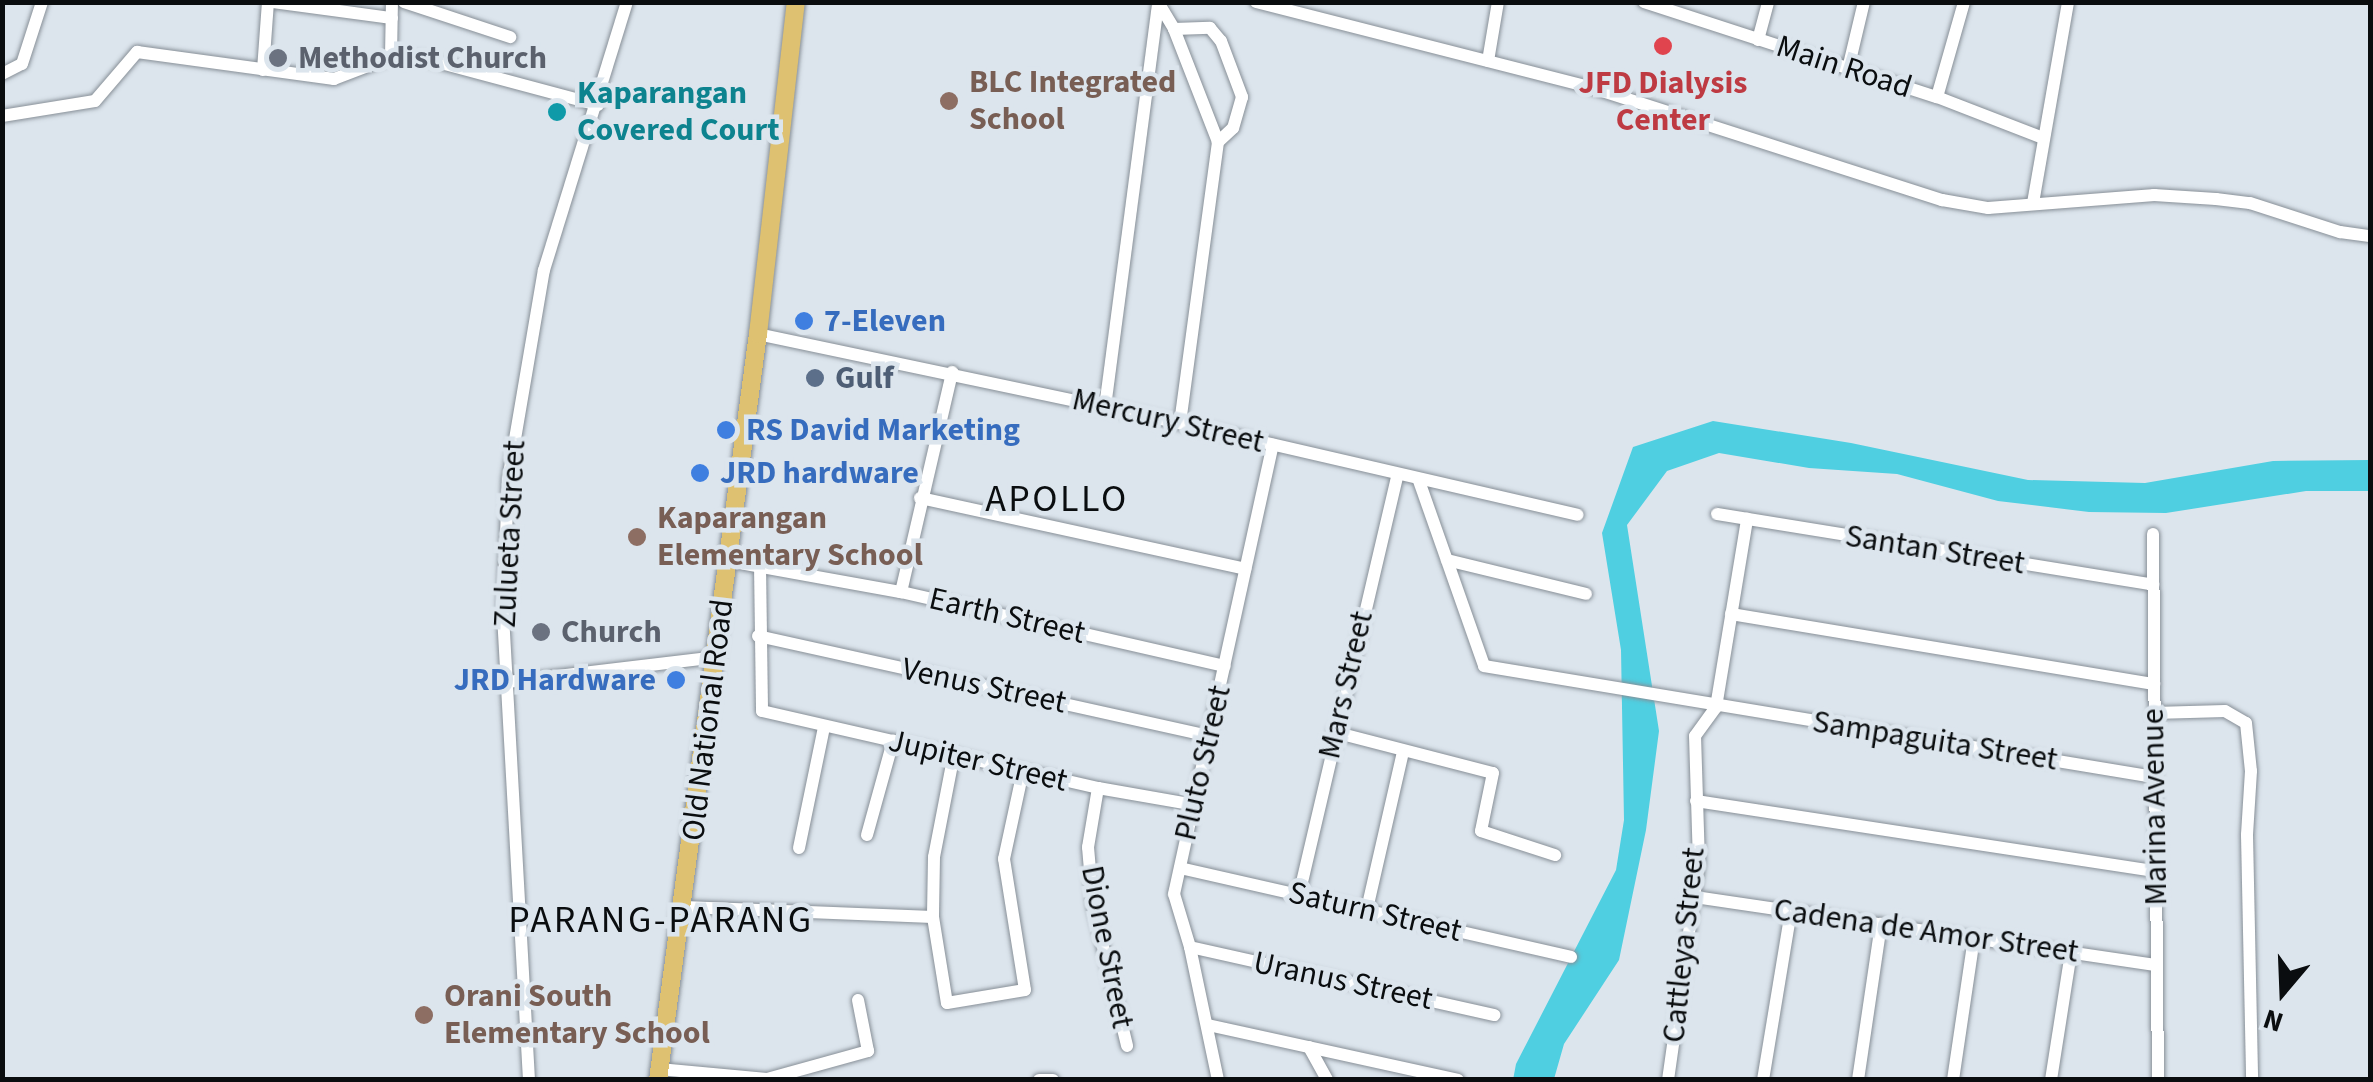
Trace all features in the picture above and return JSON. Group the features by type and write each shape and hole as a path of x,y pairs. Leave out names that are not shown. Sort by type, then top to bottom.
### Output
{"main road":[{"name":"Old National Road","path":"659,1074 758,334 796,2"}],"street":[{"path":"2,74 22,64 42,2"},
{"path":"264,70 270,2 392,18"},
{"path":"391,56 392,2"},
{"path":"404,2 510,38"},
{"name":"Zulueta Street","path":"529,1080 504,613 508,480 544,270 627,2"},
{"path":"1256,2 1391,40 1593,88 1942,200 1988,208 2154,195 2216,199 2250,203 2340,232 2370,236"},
{"path":"1488,60 1498,2"},
{"name":"Main Road","path":"1644,2 1668,6 1758,40 1937,97 2043,138"},
{"path":"1758,40 1768,2"},
{"path":"1848,69 1864,2"},
{"path":"1937,97 1964,2"},
{"path":"2033,203 2068,2"},
{"path":"1158,4 1174,29 1218,142 1180,423"},
{"path":"1105,407 1158,4"},
{"path":"1174,29 1210,28 1222,41 1242,97 1233,128 1218,142"},
{"path":"2,116 95,102 138,52 334,79 391,56 426,59 598,105"},
{"name":"Mercury Street","path":"758,334 952,372 1577,516"},
{"path":"901,592 952,372"},
{"name":"Pluto Street","path":"1218,1080 1190,947 1174,894 1274,445"},
{"name":"Mars Street","path":"1299,895 1396,476"},
{"path":"1418,481 1447,560 1586,594"},
{"path":"920,498 1245,569"},
{"name":"Santan Street","path":"1717,514 2153,585"},
{"name":"Cattleya Street","path":"1672,1080 1671,1062 1695,897 1695,736 1716,707 1747,519"},
{"name":"Marina Avenue","path":"2153,534 2158,1080"},
{"name":"Sampaguita Street","path":"1447,560 1484,666 2154,778"},
{"name":"Earth Street","path":"728,561 901,592 1225,666"},
{"path":"758,636 760,565"},
{"path":"1731,614 2154,684"},
{"name":"Jupiter Street","path":"758,636 762,712 1098,788 1195,805"},
{"name":"Venus Street","path":"758,636 1209,736"},
{"path":"507,682 716,658"},
{"path":"2154,713 2225,712 2246,723 2251,771 2247,836 2252,1080"},
{"path":"798,848 824,727"},
{"path":"1334,732 1493,773 1481,831 1555,855"},
{"path":"867,835 894,742"},
{"path":"1366,908 1403,752"},
{"path":"954,754 939,817 933,916 947,1003 1024,990 1004,859 1023,771"},
{"name":"Dione Street","path":"1098,788 1088,847 1093,906 1127,1046"},
{"path":"1696,801 2155,871"},
{"name":"Saturn Street","path":"1180,868 1571,956"},
{"name":"Cadena de Amor Street","path":"1695,897 2157,965"},
{"path":"684,907 933,916"},
{"path":"1763,1080 1791,911"},
{"path":"1858,1080 1881,924"},
{"path":"1953,1080 1974,938"},
{"name":"Uranus Street","path":"1190,947 1496,1014"},
{"path":"2051,1080 2071,952"},
{"path":"659,1074 767,1079 868,1051 858,1000"},
{"path":"1208,1025 1458,1080"},
{"path":"1308,1047 1328,1080"},
{"path":"1040,1080 1054,1080"}],"water":[{"path":"1713,421 1851,443 2028,480 2145,483 2273,461 2370,460 2370,491 2306,491 2166,513 2089,512 1998,501 1897,474 1809,468 1719,453 1667,471 1627,525 1659,731 1646,830 1619,960 1564,1044 1554,1079 1513,1080 1516,1064 1616,870 1624,820 1621,650 1602,533 1633,447"}],"place":[{"name":"JFD Dialysis Center","path":"1663,46"},
{"name":"Methodist Church","path":"278,58"},
{"name":"BLC Integrated School","path":"949,101"},
{"name":"Kaparangan Covered Court","path":"557,112"},
{"name":"7-Eleven","path":"804,321"},
{"name":"Gulf","path":"815,378"},
{"name":"RS David Marketing","path":"726,430"},
{"name":"JRD hardware","path":"700,473"},
{"name":"Kaparangan Elementary School","path":"637,537"},
{"name":"Church","path":"541,632"},
{"name":"JRD Hardware","path":"676,680"},
{"name":"Orani South Elementary School","path":"424,1015"}],"district":[{"name":"APOLLO","path":"1057,500"},
{"name":"PARANG-PARANG","path":"661,921"}]}
